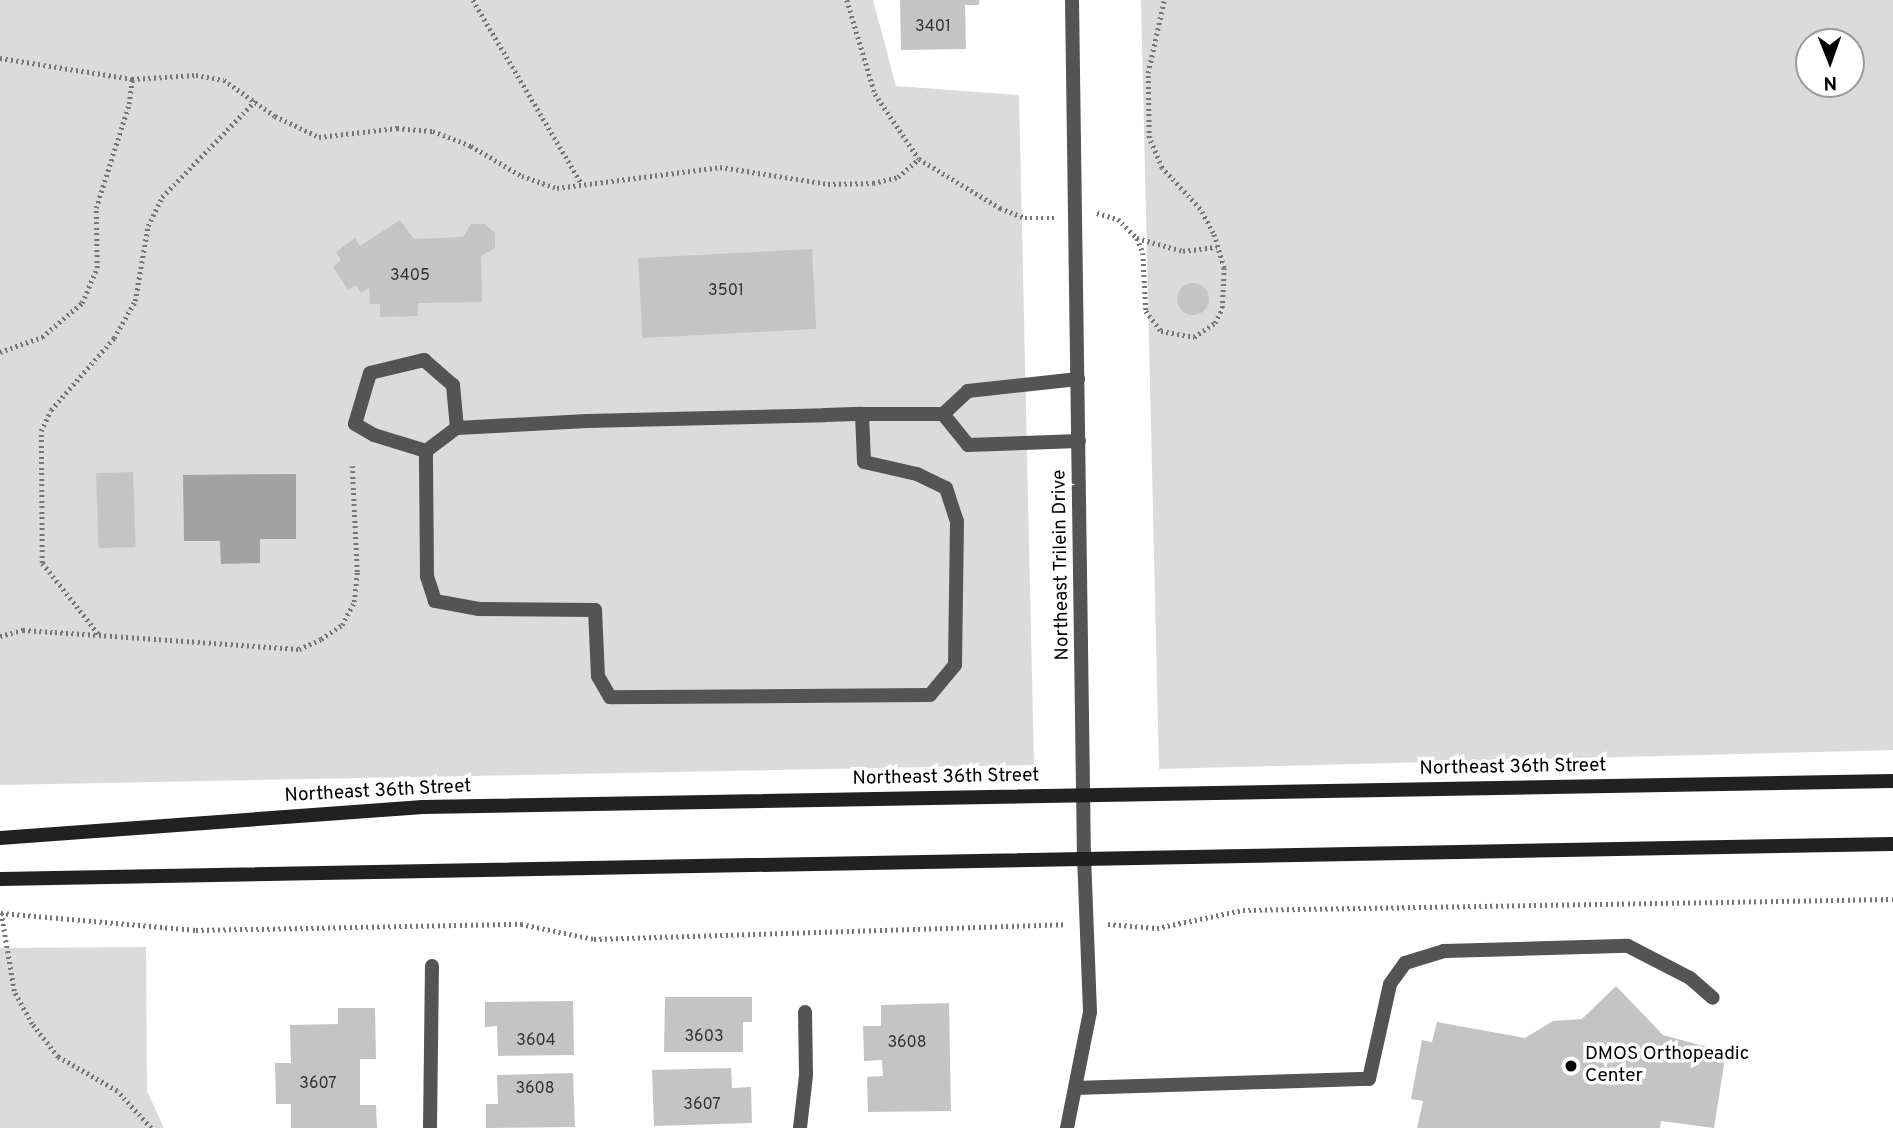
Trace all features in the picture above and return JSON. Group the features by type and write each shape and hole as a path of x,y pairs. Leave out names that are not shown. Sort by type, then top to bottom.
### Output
{"main road":[{"name":"Northeast 36th Street","path":"0,838 423,807 1893,781"},
{"path":"0,879 1893,844"}],"street":[{"name":"Northeast Trilein Drive","path":"1067,1128 1090,1012 1084,859 1072,0"},
{"path":"426,451 374,435 355,424 370,373 424,360 453,385 457,428"},
{"path":"426,451 457,428 862,414 943,414 968,391 1078,379"},
{"path":"426,451 427,576 435,601 479,609 595,610 598,676 610,697 930,695 955,665 957,522 946,488 917,474 864,462 862,414"},
{"path":"943,414 968,445 1079,440"},
{"path":"1075,1088 1369,1079 1390,984 1405,963 1444,951 1628,946 1690,978 1713,998"},
{"path":"430,1128 432,966"},
{"path":"800,1128 806,1074 805,1012"}],"path":[{"path":"473,0 582,184"},
{"path":"0,58 132,79 196,75 224,80 275,116 319,136 397,128 433,131 541,184 582,184 720,167 828,184 873,183 898,177 919,159"},
{"path":"0,352 42,337 82,303 97,268 96,208 130,104 132,79"},
{"path":"98,634 42,563 41,431 51,410 114,338 135,300 148,226 162,197 255,101"},
{"path":"1138,238 1183,251 1217,247"},
{"path":"0,636 23,631 98,634 299,649 321,639 342,625 354,602 357,572 352,466"},
{"path":"151,1128 117,1091 58,1057 32,1024 15,991 1,913 196,930 521,923 594,939 1086,923 1157,928 1243,910 1893,899"}],"shaded area":[{"path":"0,0 873,0 896,86 1019,95 1034,765 0,785"},
{"path":"1141,0 1893,0 1893,750 1159,769"},
{"path":"296,474 296,539 260,539 260,563 221,564 220,541 184,541 183,475"},
{"path":"146,947 147,1091 164,1128 0,1128 0,948"}],"building":[{"path":"900,0 979,0 979,5 965,5 966,49 901,50"},
{"path":"400,220 414,239 463,237 471,224 485,224 495,233 495,248 481,256 482,302 418,303 418,316 380,317 380,304 370,304 369,288 361,293 356,285 348,290 333,267 341,260 336,252 355,238 360,246"},
{"path":"812,249 816,329 642,338 638,258"},
{"path":"1193,283 1204,288 1209,299 1204,310 1193,315 1182,310 1177,299 1182,288"},
{"path":"133,472 136,547 99,548 96,473"},
{"name":"DMOS Orthopeadic Center","path":"1616,986 1663,1035 1726,1052 1714,1128 1661,1121 1660,1128 1417,1128 1423,1101 1411,1099 1422,1040 1432,1042 1437,1022 1525,1038 1553,1021 1582,1019"},
{"path":"665,997 752,997 752,1022 743,1022 743,1052 664,1052"},
{"path":"573,1001 574,1055 498,1056 497,1026 485,1027 485,1002"},
{"path":"949,1003 951,1111 868,1112 867,1077 883,1076 882,1060 864,1061 863,1026 881,1026 881,1005"},
{"path":"338,1008 375,1008 376,1059 360,1059 360,1105 376,1105 377,1128 291,1128 291,1104 276,1104 275,1063 291,1063 290,1025 338,1024"},
{"path":"731,1068 732,1088 751,1087 752,1123 654,1126 652,1070"},
{"path":"573,1073 575,1127 486,1128 486,1104 498,1104 497,1075"}],"place":[{"name":"DMOS Orthopeadic Center","path":"1571,1066"}]}
